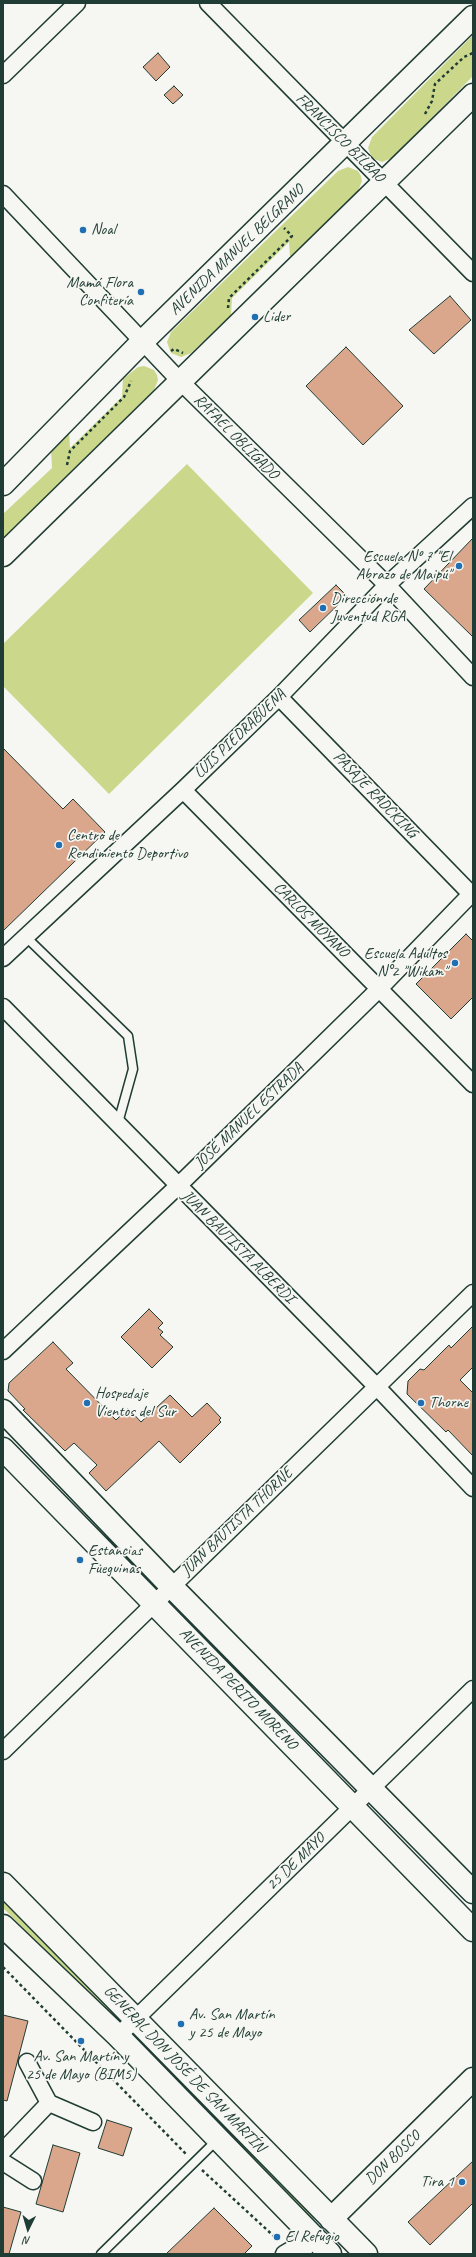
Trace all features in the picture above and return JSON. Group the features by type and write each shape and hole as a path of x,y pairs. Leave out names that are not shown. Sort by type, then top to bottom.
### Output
{"main road":[{"name":"AVENIDA MANUEL BELGRANO","path":"3,484 143,341 346,144 473,18"},
{"path":"3,555 179,380 473,95"},
{"name":"AVENIDA PERITO MORENO","path":"3,1412 171,1586 473,1892"},
{"name":"AVENIDA PERITO MORENO","path":"3,1449 473,1930"},
{"name":"GENERAL DON JOSÉ DE SAN MARTÍN","path":"3,1884 366,2254"},
{"name":"GENERAL DON JOSÉ DE SAN MARTÍN","path":"3,1926 118,2036 218,2140 297,2249 330,2254"},
{"name":"DON BOSCO","path":"331,2219 473,2079"}],"street":[{"path":"3,75 77,3"},
{"name":"FRANCISCO BILBAO","path":"208,3 473,273"},
{"name":"RAFAEL OBLIGADO","path":"3,194 161,359 179,380 387,586 473,677"},
{"name":"LUIS PIEDRABUENA","path":"3,958 183,790 278,697 387,586 473,506"},
{"name":"PASAJE RADCKING","path":"278,697 472,893"},
{"name":"CARLOS MOYANO","path":"183,790 473,1084"},
{"name":"JOSÉ MANUEL ESTRADA","path":"3,1351 178,1186 379,989 472,893"},
{"name":"JUAN BAUTISTA ALBERDI","path":"3,1007 376,1386 473,1488"},
{"name":"JUAN BAUTISTA THORNE","path":"3,1752 171,1586 473,1293"},
{"name":"25 DE MAYO","path":"118,2036 473,1689"},
{"path":"27,2062 49,2103 94,2122"},
{"path":"3,2151 49,2103"},
{"path":"3,2162 34,2181"},
{"name":"DON BOSCO","path":"297,2249 331,2219"}],"lane":[{"path":"26,937 128,1036 133,1069 118,1123"},
{"path":"101,2254 193,2162 218,2140"}],"path":[{"path":"422,120 432,101 435,84 464,57 473,54"},
{"path":"223,314 228,308 229,298 292,236 283,227 289,222"},
{"path":"161,359 174,349 182,353 186,351"},
{"path":"67,466 70,451 124,397 133,377"},
{"path":"3,1967 193,2162 266,2231 297,2249"}],"green space":[{"path":"473,35 473,76 392,158 382,162 372,158 368,148 372,137"},
{"path":"348,167 358,171 361,176 362,181 358,191 290,257 289,242 232,298 231,315 191,353 181,357 171,353 167,342 171,332 338,171"},
{"path":"144,366 154,370 157,375 158,380 154,390 3,539 3,514 52,468 51,450 69,431 70,448 122,397 123,379 138,367"},
{"path":"187,464 313,593 109,794 3,686 3,644"},
{"path":"3,1896 117,2014 116,2016 111,2016 3,1908"},
{"path":"141,2039 314,2216 314,2219 312,2220 137,2041"}],"building":[{"path":"158,53 170,67 156,81 143,67"},
{"path":"174,86 183,95 173,104 164,95"},
{"path":"450,296 471,320 434,354 409,330"},
{"path":"346,347 403,406 363,445 306,386"},
{"name":"Escuela Nº 7 \"El Abrazo de Maipú\"","path":"473,538 473,637 424,589"},
{"name":"Dirección de Juventud RGA","path":"336,585 347,596 310,632 299,620"},
{"path":"3,748 63,809 73,799 105,832 3,931"},
{"name":"Escuela Adultos N°2 \"Wikam\"","path":"466,934 473,941 473,997 451,1019 416,984"},
{"path":"149,1309 163,1323 158,1328 163,1332 160,1335 173,1347 152,1368 121,1337"},
{"path":"473,1326 473,1367 460,1380 473,1393 473,1456 448,1430 446,1432 407,1394 408,1381 420,1369 424,1370 449,1345 451,1348"},
{"path":"53,1342 73,1363 66,1369 116,1420 128,1408 141,1422 170,1395 192,1417 207,1403 221,1418 219,1420 221,1422 180,1463 159,1441 106,1491 89,1473 97,1465 74,1443 65,1451 23,1410 25,1409 8,1391 9,1383"},
{"path":"3,2015 28,2021 7,2101 3,2100"},
{"path":"107,2120 132,2128 123,2156 98,2148"},
{"path":"53,2145 80,2153 63,2212 36,2204"},
{"name":"Tira 1","path":"473,2161 473,2203 430,2245 408,2222"},
{"path":"3,2207 21,2212 9,2254 3,2254"},
{"path":"214,2208 252,2246 244,2254 166,2254"}],"place":[{"name":"Noal","path":"83,230"},
{"name":"Mamá Flora Confitería","path":"141,292"},
{"name":"Lider","path":"255,317"},
{"name":"Escuela Nº 7 \"El Abrazo de Maipú\"","path":"459,566"},
{"name":"Dirección de Juventud RGA","path":"323,608"},
{"name":"Centro de Rendimiento Deportivo","path":"59,845"},
{"name":"Escuela Adultos N°2 \"Wikam\"","path":"455,963"},
{"name":"Hospedaje Vientos del Sur","path":"87,1403"},
{"name":"Thorne","path":"421,1403"},
{"name":"Estancias Fueguinas","path":"80,1560"},
{"name":"Av. San Martín y 25 de Mayo","path":"181,2024"},
{"name":"Av. San Martín y 25 de Mayo (BIM5)","path":"81,2041"},
{"name":"Tira 1","path":"462,2182"},
{"name":"El Refugio","path":"277,2237"}]}
